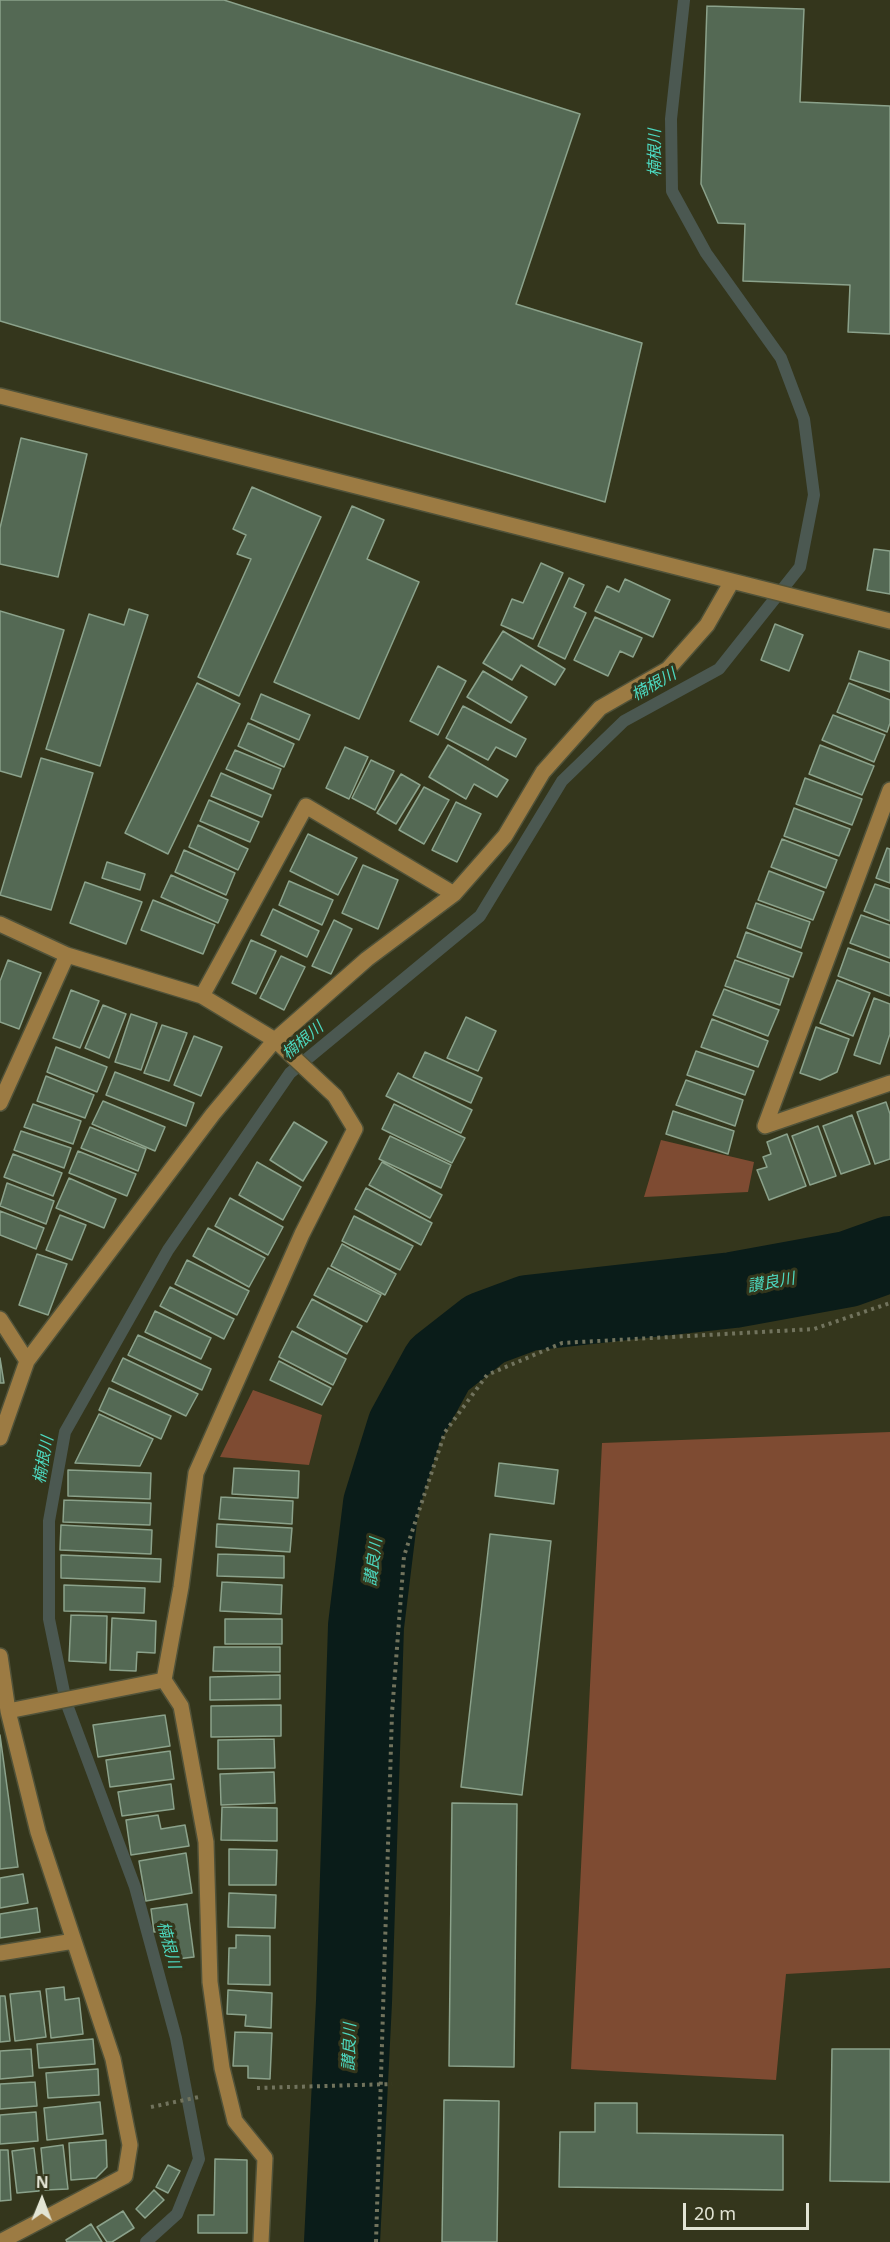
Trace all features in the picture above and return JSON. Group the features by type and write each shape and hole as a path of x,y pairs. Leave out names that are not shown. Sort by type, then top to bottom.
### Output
{"street":[{"path":"0,396 731,583 890,621"},
{"path":"0,1438 27,1361 213,1114 275,1040 367,959 454,894 505,836 543,772 600,708 668,669 707,625 731,583"},
{"path":"890,790 765,1126 890,1083"},
{"path":"202,996 306,806 454,894"},
{"path":"0,924 67,955 202,996 275,1040 288,1051 335,1095 355,1130 302,1234 196,1473 181,1587 164,1680 181,1706 206,1842 210,1982 222,2068 235,2121 266,2158 261,2242"},
{"path":"0,1103 67,955"},
{"path":"0,1319 27,1361"},
{"path":"0,1656 8,1711 38,1832 113,2058 130,2145 125,2176 0,2242"},
{"path":"8,1711 164,1680"},
{"path":"0,1953 74,1941"}],"path":[{"path":"376,2242 392,1713 404,1556 445,1432 487,1375 562,1343 814,1329 890,1303"},
{"path":"228,2089 392,2084"},
{"path":"154,2106 209,2094"}],"shaded area":[{"path":"661,1140 754,1162 748,1192 644,1197"},
{"path":"253,1390 322,1415 309,1465 220,1457"},
{"path":"890,1432 890,1968 786,1974 776,2080 571,2069 602,1443"}],"building":[{"path":"0,0 224,0 580,114 516,304 642,343 605,502 0,321"},
{"path":"707,6 804,9 800,102 890,106 890,334 848,332 850,285 743,281 745,224 718,223 701,184"},
{"path":"21,438 87,454 58,577 0,564 0,528"},
{"path":"252,487 321,517 239,696 198,677 251,559 237,554 246,535 233,529"},
{"path":"352,506 384,520 367,559 419,582 359,719 274,682"},
{"path":"874,549 890,551 890,594 867,590"},
{"path":"541,563 563,573 533,639 501,625 512,599 523,603"},
{"path":"569,578 584,585 574,607 586,613 565,659 538,646"},
{"path":"625,579 670,600 653,637 595,611 607,586 619,592"},
{"path":"129,609 148,615 100,766 46,749 89,614 124,625"},
{"path":"0,611 64,630 21,777 0,771"},
{"path":"595,617 642,638 633,657 620,651 608,676 574,660"},
{"path":"775,624 803,635 789,671 761,660"},
{"path":"503,631 565,669 555,685 521,665 512,680 483,663"},
{"path":"859,651 890,661 890,692 850,679"},
{"path":"438,666 466,681 438,735 410,721"},
{"path":"483,671 527,697 511,723 467,697"},
{"path":"197,683 240,704 168,854 125,833"},
{"path":"849,683 890,700 890,723 887,732 837,712"},
{"path":"261,694 310,715 299,740 251,719"},
{"path":"463,706 526,739 516,757 496,747 488,760 446,738"},
{"path":"833,715 885,735 874,762 822,740"},
{"path":"248,723 294,744 284,767 238,746"},
{"path":"448,745 508,780 497,797 474,784 466,799 429,777"},
{"path":"820,745 874,766 862,795 809,774"},
{"path":"345,747 368,757 349,799 326,788"},
{"path":"235,750 281,769 273,789 226,769"},
{"path":"41,758 93,773 51,910 0,895"},
{"path":"371,760 394,771 375,810 352,798"},
{"path":"221,773 271,795 262,817 211,796"},
{"path":"401,774 420,785 396,824 377,813"},
{"path":"805,778 862,799 852,825 796,804"},
{"path":"424,787 449,800 424,844 399,830"},
{"path":"209,800 259,822 250,842 200,821"},
{"path":"456,802 481,814 457,862 432,850"},
{"path":"794,808 850,829 839,856 784,836"},
{"path":"198,825 248,849 238,870 189,847"},
{"path":"308,834 357,858 338,895 290,871"},
{"path":"782,839 837,860 826,888 771,867"},
{"path":"887,848 890,849 890,883 876,878"},
{"path":"184,850 235,873 226,895 175,872"},
{"path":"107,862 145,874 140,890 102,878"},
{"path":"363,865 398,880 378,929 342,913"},
{"path":"769,871 824,892 813,920 758,900"},
{"path":"171,875 228,900 218,923 161,897"},
{"path":"289,881 333,900 322,925 279,905"},
{"path":"85,882 142,902 126,944 70,923"},
{"path":"875,884 890,889 890,921 864,911"},
{"path":"153,900 215,925 203,954 141,930"},
{"path":"756,903 810,922 801,948 747,928"},
{"path":"273,909 319,931 307,957 261,935"},
{"path":"861,915 890,925 890,958 850,943"},
{"path":"334,920 352,929 331,974 312,966"},
{"path":"746,932 802,953 793,977 737,957"},
{"path":"251,940 276,951 256,994 232,983"},
{"path":"848,948 890,963 890,996 838,976"},
{"path":"281,956 305,967 284,1010 260,998"},
{"path":"8,960 41,973 19,1029 0,1022 0,981"},
{"path":"735,960 789,979 780,1005 725,986"},
{"path":"837,980 870,993 853,1036 820,1023"},
{"path":"724,989 779,1010 768,1036 713,1015"},
{"path":"71,990 99,1001 80,1048 53,1038"},
{"path":"874,998 890,1004 890,1034 880,1064 854,1055"},
{"path":"103,1005 126,1014 109,1058 85,1048"},
{"path":"131,1014 157,1023 141,1070 115,1062"},
{"path":"466,1017 496,1031 478,1071 447,1058"},
{"path":"712,1019 768,1041 758,1067 701,1047"},
{"path":"162,1025 187,1033 169,1081 144,1073"},
{"path":"816,1027 849,1039 837,1072 820,1080 800,1073"},
{"path":"194,1036 222,1047 201,1096 174,1085"},
{"path":"56,1047 107,1067 97,1092 47,1072"},
{"path":"696,1051 754,1071 745,1095 687,1075"},
{"path":"425,1052 482,1078 471,1103 413,1077"},
{"path":"115,1072 194,1103 186,1126 106,1095"},
{"path":"398,1073 472,1110 461,1133 386,1096"},
{"path":"46,1076 94,1095 85,1118 37,1101"},
{"path":"686,1080 743,1100 735,1126 676,1105"},
{"path":"103,1101 165,1127 155,1151 92,1124"},
{"path":"886,1102 890,1114 890,1159 875,1164 857,1112"},
{"path":"33,1104 81,1121 73,1144 24,1127"},
{"path":"394,1104 465,1138 452,1163 382,1129"},
{"path":"673,1111 734,1131 728,1154 666,1134"},
{"path":"852,1115 870,1164 841,1174 823,1126"},
{"path":"294,1122 327,1142 303,1181 270,1160"},
{"path":"818,1126 836,1176 810,1185 792,1136"},
{"path":"90,1127 146,1149 138,1171 81,1148"},
{"path":"21,1131 71,1148 64,1168 14,1150"},
{"path":"787,1134 806,1186 769,1200 757,1170 767,1167 763,1157 771,1154 767,1142"},
{"path":"390,1136 451,1165 441,1188 379,1159"},
{"path":"78,1151 136,1174 127,1196 69,1173"},
{"path":"13,1154 62,1173 53,1196 4,1177"},
{"path":"257,1162 301,1187 283,1220 239,1195"},
{"path":"382,1162 442,1195 430,1218 369,1185"},
{"path":"69,1178 116,1199 104,1228 56,1208"},
{"path":"7,1183 54,1201 46,1224 0,1206"},
{"path":"366,1188 432,1223 421,1245 355,1209"},
{"path":"230,1198 283,1227 268,1255 215,1226"},
{"path":"0,1211 44,1228 36,1249 0,1235"},
{"path":"60,1215 86,1225 72,1260 46,1250"},
{"path":"354,1216 413,1246 400,1270 342,1241"},
{"path":"208,1228 265,1258 249,1287 193,1256"},
{"path":"342,1244 396,1274 385,1295 331,1266"},
{"path":"37,1254 67,1264 48,1315 19,1305"},
{"path":"187,1260 249,1291 237,1315 175,1284"},
{"path":"328,1268 381,1295 367,1322 314,1295"},
{"path":"170,1287 234,1319 224,1339 160,1306"},
{"path":"312,1299 362,1326 347,1354 297,1327"},
{"path":"155,1311 211,1338 201,1359 145,1332"},
{"path":"292,1331 346,1359 333,1385 279,1357"},
{"path":"138,1335 211,1369 202,1390 128,1355"},
{"path":"0,1358 4,1383 0,1383"},
{"path":"123,1358 198,1394 186,1416 112,1381"},
{"path":"279,1361 331,1388 322,1405 270,1380"},
{"path":"109,1388 171,1416 161,1439 99,1410"},
{"path":"99,1414 153,1439 140,1466 75,1463"},
{"path":"499,1463 558,1470 554,1504 495,1496"},
{"path":"234,1468 299,1471 298,1498 232,1494"},
{"path":"68,1470 151,1473 150,1499 68,1496"},
{"path":"221,1497 293,1501 292,1524 219,1519"},
{"path":"64,1500 151,1503 150,1525 63,1522"},
{"path":"217,1524 292,1528 290,1552 216,1547"},
{"path":"61,1525 152,1530 151,1554 60,1550"},
{"path":"490,1534 551,1541 522,1795 461,1787"},
{"path":"218,1554 284,1556 284,1578 217,1576"},
{"path":"61,1555 161,1559 160,1582 61,1578"},
{"path":"222,1582 282,1585 281,1614 220,1611"},
{"path":"64,1585 145,1588 144,1613 64,1611"},
{"path":"71,1615 107,1616 106,1663 69,1661"},
{"path":"112,1618 156,1621 155,1653 137,1652 136,1671 110,1670"},
{"path":"225,1619 282,1619 282,1644 225,1644"},
{"path":"214,1647 280,1647 280,1672 213,1671"},
{"path":"280,1675 280,1699 210,1700 210,1677"},
{"path":"281,1705 281,1736 211,1737 211,1706"},
{"path":"165,1715 170,1746 98,1757 93,1725"},
{"path":"0,1735 18,1867 0,1869"},
{"path":"274,1739 275,1768 218,1769 218,1740"},
{"path":"170,1751 174,1779 110,1787 106,1760"},
{"path":"274,1772 275,1803 221,1805 220,1774"},
{"path":"171,1784 174,1809 122,1816 118,1792"},
{"path":"452,1803 517,1804 514,2067 449,2066"},
{"path":"222,1807 277,1808 277,1841 221,1840"},
{"path":"158,1815 161,1829 185,1825 189,1846 131,1855 126,1820"},
{"path":"229,1849 277,1850 276,1885 229,1885"},
{"path":"186,1853 192,1893 146,1901 139,1861"},
{"path":"23,1874 28,1903 0,1908 0,1878"},
{"path":"229,1893 276,1895 275,1928 228,1927"},
{"path":"187,1904 194,1957 177,1959 175,1941 163,1943 161,1931 154,1932 151,1909"},
{"path":"37,1908 40,1932 0,1938 0,1914"},
{"path":"236,1935 270,1936 270,1985 228,1984 229,1948 236,1948"},
{"path":"64,1987 65,2000 79,1998 83,2034 51,2038 46,1989"},
{"path":"228,1990 272,1993 271,2028 245,2026 246,2015 227,2014"},
{"path":"40,1991 46,2037 15,2041 10,1994"},
{"path":"0,1996 5,1996 10,2041 0,2042"},
{"path":"235,2032 272,2033 270,2079 248,2078 248,2066 233,2066"},
{"path":"93,2039 95,2064 39,2068 37,2044"},
{"path":"31,2049 33,2076 0,2079 0,2051"},
{"path":"832,2049 890,2049 890,2182 830,2181"},
{"path":"98,2069 99,2095 48,2098 46,2073"},
{"path":"35,2082 37,2106 0,2109 0,2084"},
{"path":"444,2100 499,2101 497,2242 442,2242"},
{"path":"100,2102 103,2134 47,2140 44,2108"},
{"path":"595,2103 637,2103 637,2133 783,2135 783,2190 559,2187 560,2132 595,2132"},
{"path":"36,2112 38,2141 0,2144 0,2115"},
{"path":"106,2140 107,2167 96,2178 71,2180 69,2143"},
{"path":"63,2145 68,2189 45,2190 41,2148"},
{"path":"34,2148 39,2191 17,2193 12,2151"},
{"path":"0,2150 8,2150 11,2200 0,2201"},
{"path":"215,2159 247,2160 247,2233 198,2233 198,2215 214,2215"},
{"path":"168,2165 180,2171 168,2193 156,2187"},
{"path":"154,2190 164,2200 145,2218 136,2209"},
{"path":"123,2211 134,2228 112,2242 107,2242 97,2227"},
{"path":"91,2224 102,2242 67,2242 66,2240"}],"waterway":[{"name":"楠根川","path":"146,2242 177,2214 199,2159 176,2038 135,1887 66,1702 49,1619 49,1521 65,1432 168,1250 290,1073 480,916 562,781 624,721 719,669 800,567 814,495 804,419 781,358 706,253 672,191 671,119 684,0"},
{"name":"讃良川","path":"342,2242 354,2002 366,1626 381,1504 405,1427 439,1365 485,1329 528,1313 733,1290 848,1269 890,1254"}]}
